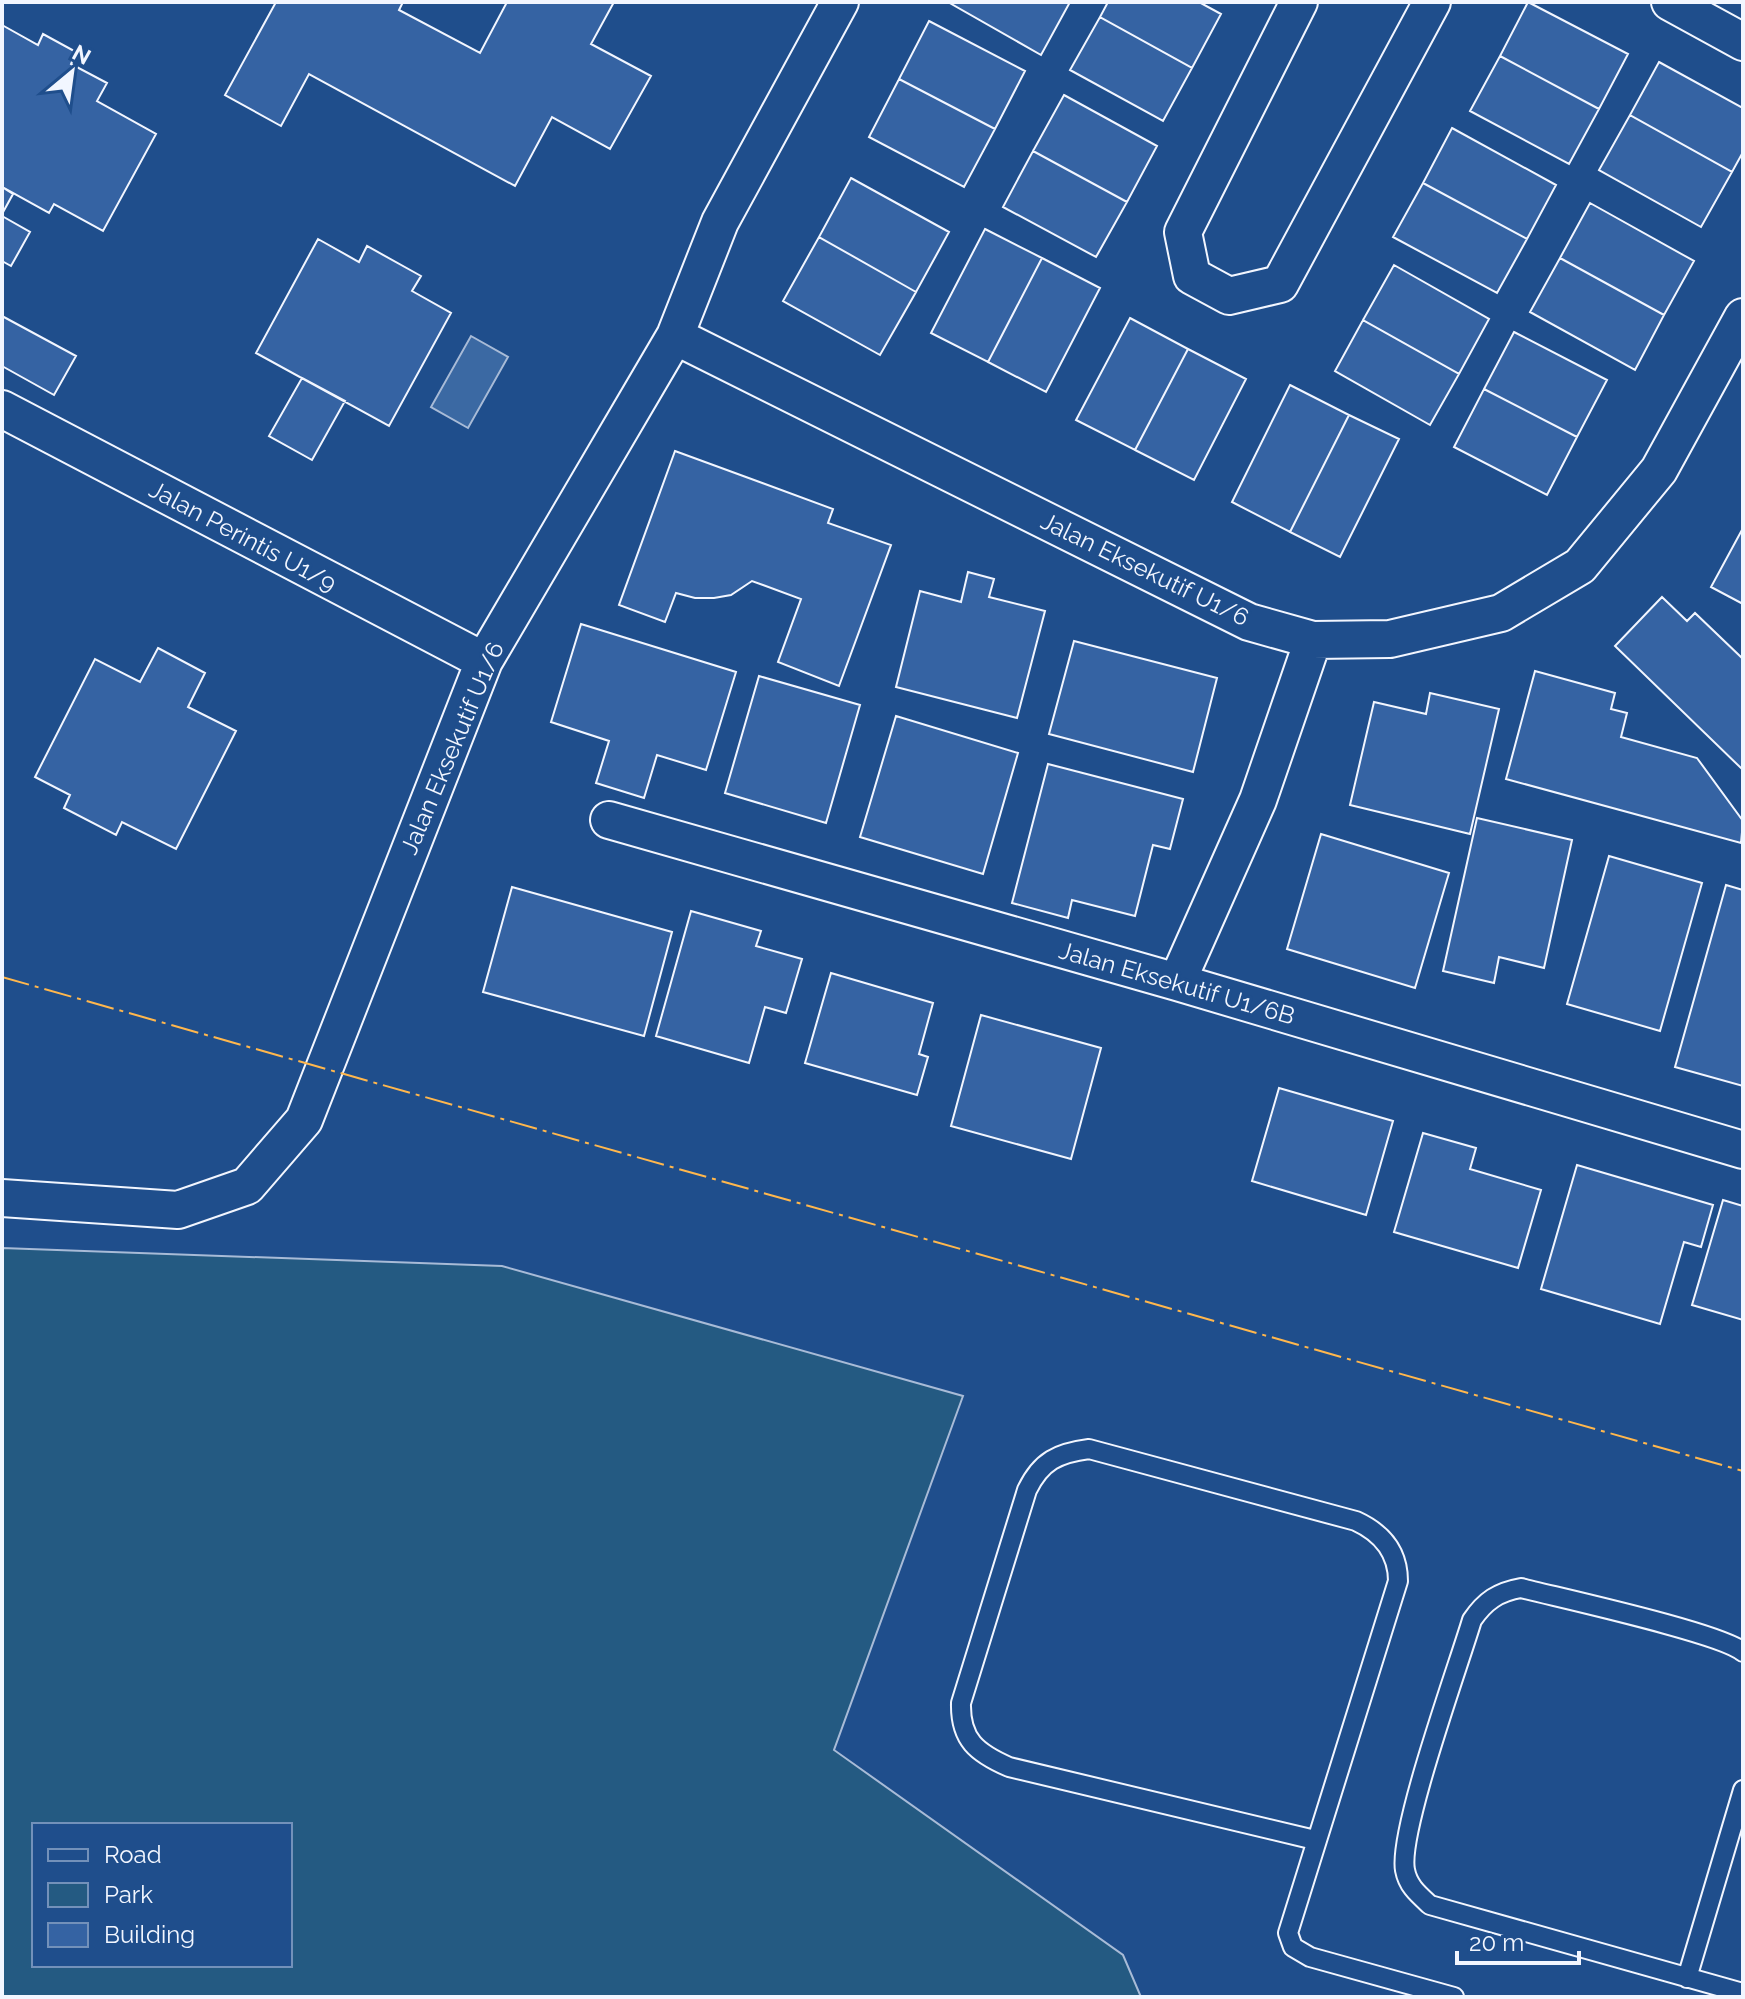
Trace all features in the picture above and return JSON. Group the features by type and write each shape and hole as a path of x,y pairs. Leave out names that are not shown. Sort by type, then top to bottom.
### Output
{"street":[{"name":"Jalan Eksekutif U1/6","path":"2,1198 178,1210 247,1186 304,1120 352,1006 399,872 484,661 675,336 720,222 840,2"},
{"path":"1299,2 1183,232 1192,276 1229,296 1280,284 1432,2"},
{"path":"1670,2 1743,42"},
{"name":"Jalan Eksekutif U1/6","path":"675,336 1249,622 1313,640 1390,639 1501,613 1580,566 1659,470 1743,317"},
{"name":"Jalan Perintis U1/9","path":"2,409 484,661"},
{"path":"1177,982 1258,800 1313,640"},
{"name":"Jalan Eksekutif U1/6B","path":"609,820 1177,982 1743,1150"}],"lane":[{"path":"1315,1840 1009,1767 984,1756 970,1740 961,1724 961,1703 1027,1490 1037,1469 1067,1452 1089,1449 1356,1521 1375,1530 1388,1545 1398,1563 1398,1581 1288,1933 1293,1947 1310,1957 1454,1997"},
{"path":"1743,1652 1737,1647 1696,1635 1521,1588 1504,1591 1484,1603 1472,1620 1406,1848 1405,1869 1412,1889 1430,1905 1743,1993"},
{"path":"1687,1978 1743,1790"}],"green space":[{"path":"2,1248 502,1266 963,1396 834,1750 1123,1955 1141,1997 2,1997"}],"shaded area":[{"path":"471,336 508,357 468,428 431,407"}],"building":[{"path":"276,2 403,2 399,10 480,53 507,2 614,2 591,44 651,76 610,149 552,117 515,186 309,74 281,126 225,95"},
{"path":"948,2 1070,2 1041,55"},
{"path":"1108,2 1199,2 1221,14 1192,68 1100,17"},
{"path":"1528,2 1628,54 1599,109 1500,56"},
{"path":"1100,17 1192,68 1163,121 1070,70"},
{"path":"929,21 1025,71 995,129 899,79"},
{"path":"2,25 38,45 43,34 76,52 71,64 107,83 97,101 156,134 103,231 54,204 49,213 2,187"},
{"path":"1500,56 1599,109 1569,164 1470,111"},
{"path":"1659,62 1743,108 1743,152 1732,172 1630,115"},
{"path":"899,79 995,129 964,187 869,137"},
{"path":"1064,95 1157,146 1127,202 1033,151"},
{"path":"1630,115 1732,172 1701,227 1599,170"},
{"path":"1452,128 1556,185 1527,239 1423,183"},
{"path":"1033,151 1127,202 1096,257 1003,207"},
{"path":"851,178 949,232 916,292 819,237"},
{"path":"1423,183 1527,239 1497,293 1393,237"},
{"path":"2,187 13,194 2,214"},
{"path":"1590,203 1694,261 1664,315 1560,258"},
{"path":"2,216 30,232 11,266 2,261"},
{"path":"985,229 1042,258 988,362 931,333"},
{"path":"819,237 916,292 880,355 783,301"},
{"path":"318,239 359,262 367,246 421,276 412,291 451,313 389,426 256,353"},
{"path":"1042,258 1100,288 1046,392 988,362"},
{"path":"1560,258 1664,315 1635,370 1530,312"},
{"path":"1394,265 1489,319 1459,374 1363,320"},
{"path":"2,316 76,356 54,395 2,366"},
{"path":"1130,318 1188,349 1135,450 1076,420"},
{"path":"1363,320 1459,374 1430,425 1335,371"},
{"path":"1514,332 1607,380 1577,437 1484,389"},
{"path":"1188,349 1246,379 1194,480 1135,450"},
{"path":"302,378 345,401 312,460 269,436"},
{"path":"1290,385 1349,415 1290,532 1232,502"},
{"path":"1484,389 1577,437 1547,495 1454,447"},
{"path":"1349,415 1399,439 1340,557 1290,532"},
{"path":"675,451 833,509 828,523 891,545 839,686 778,662 801,599 752,581 731,595 714,598 695,598 676,593 665,622 619,605"},
{"path":"1743,528 1743,604 1711,587"},
{"path":"968,572 994,579 989,597 1045,611 1017,718 896,687 920,591 961,602"},
{"path":"1662,597 1687,621 1695,613 1743,659 1743,770 1615,646"},
{"path":"581,624 736,672 706,770 657,755 644,798 596,783 609,741 551,722"},
{"path":"1074,641 1217,678 1193,772 1049,734"},
{"path":"158,648 205,673 188,707 236,731 176,849 122,822 116,835 64,808 70,795 35,777 95,659 140,682"},
{"path":"1535,671 1615,693 1611,709 1627,713 1621,737 1697,758 1743,821 1741,843 1506,779"},
{"path":"759,676 860,705 826,823 725,793"},
{"path":"1430,693 1499,709 1470,834 1350,805 1374,702 1426,714"},
{"path":"896,716 1018,753 983,874 860,837"},
{"path":"1048,764 1183,799 1170,849 1153,845 1135,916 1072,900 1068,918 1012,903"},
{"path":"1477,818 1572,840 1544,968 1499,957 1494,983 1443,971"},
{"path":"1321,834 1449,873 1415,988 1287,949"},
{"path":"1609,856 1702,883 1660,1031 1567,1004"},
{"path":"1726,885 1743,890 1743,1086 1675,1067"},
{"path":"512,887 672,932 644,1036 483,992"},
{"path":"691,911 761,931 756,946 802,959 786,1013 765,1007 749,1063 656,1036"},
{"path":"831,973 933,1003 919,1054 928,1057 917,1095 805,1063"},
{"path":"981,1015 1101,1048 1071,1159 951,1126"},
{"path":"1279,1088 1393,1121 1366,1215 1252,1181"},
{"path":"1423,1133 1476,1148 1470,1169 1541,1190 1518,1268 1394,1232"},
{"path":"1577,1165 1713,1205 1701,1247 1684,1242 1660,1324 1541,1289"},
{"path":"1723,1200 1743,1206 1743,1320 1692,1305"}],"power":[{"path":"2,977 1743,1471"}]}
